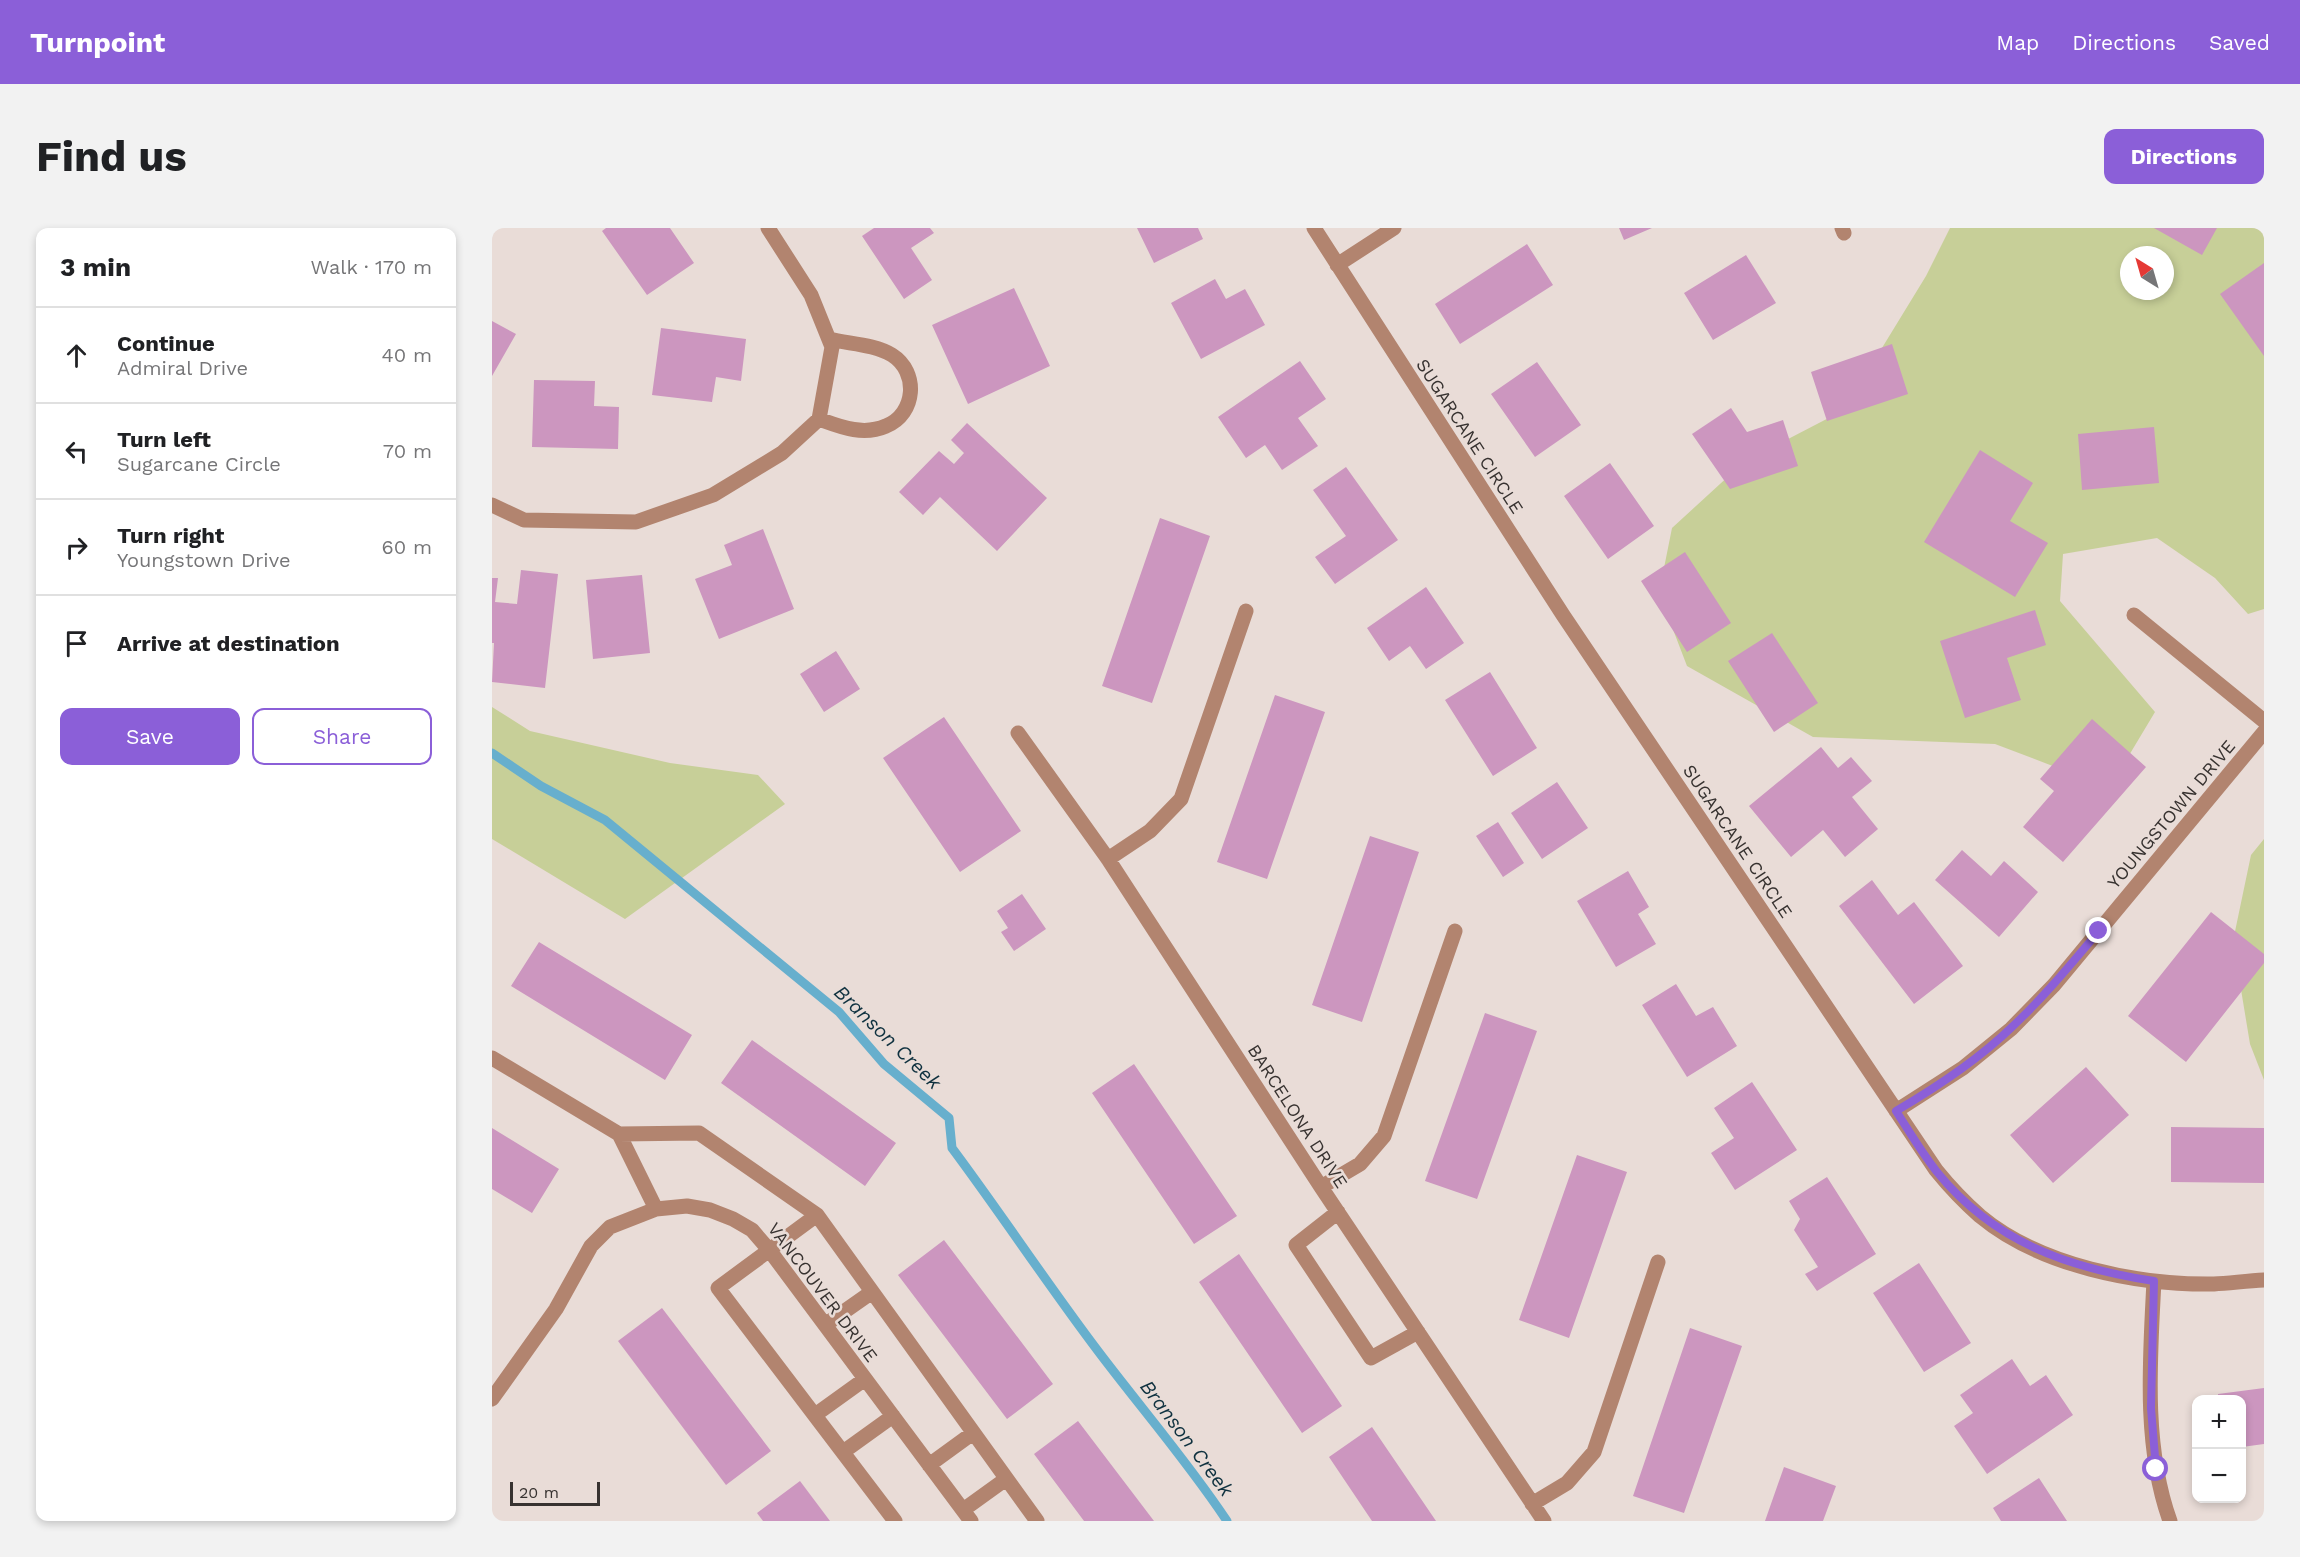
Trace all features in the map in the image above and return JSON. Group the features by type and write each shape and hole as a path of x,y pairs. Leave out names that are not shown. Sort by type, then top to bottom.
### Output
{"street":[{"path":"492,505 524,520 636,522 713,495 782,453 819,419 832,347 811,295 768,228"},
{"name":"SUGARCANE CIRCLE","path":"1314,228 1569,625 1936,1170 1952,1189 1982,1217 2016,1240 2053,1257 2112,1274 2154,1281 2213,1284 2264,1280"},
{"path":"1336,265 1394,228"},
{"path":"819,419 846,429 860,431 879,428 897,420 905,410 910,398 911,385 908,373 901,362 890,354 861,344 829,339"},
{"path":"1108,859 1150,831 1181,799 1246,611"},
{"path":"2134,615 2264,721"},
{"name":"YOUNGSTOWN DRIVE","path":"1896,1111 1963,1068 2011,1029 2054,985 2264,732"},
{"name":"BARCELONA DRIVE","path":"1018,733 1108,859 1338,1212 1544,1521"},
{"path":"1322,1187 1360,1164 1384,1136 1455,931"},
{"path":"492,1058 619,1134 699,1133 817,1215 1037,1521"},
{"path":"619,1134 656,1209"},
{"name":"VANCOUVER DRIVE","path":"492,1399 556,1309 591,1246 610,1227 656,1209 687,1206 710,1210 752,1230 770,1251 967,1516"},
{"path":"1338,1212 1296,1245 1371,1358 1418,1332"},
{"path":"817,1215 718,1288 895,1521"},
{"path":"1533,1504 1567,1483 1594,1452 1658,1262"},
{"path":"2154,1281 2151,1408 2156,1469 2170,1521"},
{"path":"825,1325 872,1292"},
{"path":"815,1415 865,1379"},
{"path":"843,1452 892,1416"},
{"path":"929,1465 973,1433"},
{"path":"967,1516 1006,1479"}],"green space":[{"path":"1950,228 2264,228 2264,609 2248,614 2215,578 2157,538 2063,554 2060,601 2155,712 2125,762 2058,768 1995,744 1813,737 1687,666 1659,593 1672,528 1744,462 1844,410 1926,276"},
{"path":"492,707 530,731 670,763 758,775 785,804 625,919 492,839"},
{"path":"2264,839 2264,1080 2250,1044 2233,941 2251,855"}],"building":[{"path":"606,228 670,228 694,263 647,295 602,231"},
{"path":"874,228 930,228 934,233 911,248 932,280 904,299 862,236"},
{"path":"1137,228 1198,228 1203,239 1154,263"},
{"path":"1619,228 1652,228 1624,240"},
{"path":"2154,228 2217,228 2202,255"},
{"path":"1527,244 1553,285 1460,344 1435,304"},
{"path":"1746,255 1776,303 1713,340 1684,293"},
{"path":"2264,263 2264,356 2220,294"},
{"path":"1215,279 1226,299 1245,289 1265,325 1201,359 1171,303"},
{"path":"1014,288 1050,366 968,404 932,325"},
{"path":"492,321 516,334 492,376"},
{"path":"661,328 746,339 741,381 716,377 712,402 652,395"},
{"path":"1892,344 1908,394 1827,421 1811,372"},
{"path":"1300,361 1326,399 1298,418 1318,446 1282,470 1265,445 1246,458 1218,417"},
{"path":"1537,362 1581,425 1535,457 1491,394"},
{"path":"534,380 595,381 594,406 619,407 618,449 532,447"},
{"path":"1731,408 1747,432 1783,420 1798,466 1730,489 1692,434"},
{"path":"967,423 1047,498 997,551 940,497 923,515 899,492 939,451 954,464 964,453 951,440"},
{"path":"2154,427 2159,483 2082,490 2078,434"},
{"path":"1980,450 2033,483 2010,521 2048,543 2015,597 1924,542"},
{"path":"1610,463 1654,526 1608,559 1564,496"},
{"path":"1346,467 1398,540 1335,584 1315,557 1346,536 1313,490"},
{"path":"1160,518 1210,536 1152,703 1102,686"},
{"path":"763,529 794,609 719,639 695,579 732,565 724,545"},
{"path":"1685,552 1731,623 1687,652 1641,581"},
{"path":"521,570 558,574 545,688 492,682 494,643 492,643 492,578 498,578 495,602 517,604"},
{"path":"642,575 650,653 593,659 586,580"},
{"path":"1426,587 1464,643 1426,669 1410,646 1389,661 1367,628"},
{"path":"2035,610 2046,645 2007,658 2021,700 1965,718 1940,641"},
{"path":"1772,633 1818,703 1774,732 1728,661"},
{"path":"836,651 860,689 824,712 800,674"},
{"path":"1490,672 1537,748 1493,776 1445,700"},
{"path":"1275,695 1325,712 1267,879 1217,862"},
{"path":"944,717 1021,831 960,872 883,758"},
{"path":"2092,719 2146,767 2063,862 2023,827 2054,791 2040,779"},
{"path":"1821,747 1838,768 1851,757 1872,781 1852,797 1878,829 1845,857 1823,830 1791,857 1749,806"},
{"path":"1557,782 1588,828 1542,859 1511,813"},
{"path":"1498,822 1524,863 1503,877 1476,836"},
{"path":"1370,836 1419,852 1362,1022 1312,1005"},
{"path":"1962,850 1991,876 2004,861 2038,892 1999,937 1935,880"},
{"path":"1628,871 1649,907 1638,914 1656,944 1616,967 1577,901"},
{"path":"1872,880 1898,915 1914,902 1963,966 1914,1004 1839,906"},
{"path":"1022,894 1046,929 1014,951 1001,932 1008,928 997,911"},
{"path":"2211,912 2264,954 2264,963 2186,1062 2128,1016"},
{"path":"539,942 692,1035 665,1080 511,986"},
{"path":"1676,984 1696,1016 1713,1007 1737,1046 1687,1077 1642,1005"},
{"path":"1485,1013 1537,1031 1477,1199 1425,1181"},
{"path":"752,1040 896,1143 865,1186 721,1083"},
{"path":"1134,1064 1237,1216 1194,1244 1092,1093"},
{"path":"2086,1067 2129,1115 2053,1183 2010,1135"},
{"path":"1752,1082 1797,1150 1735,1190 1711,1153 1734,1138 1714,1108"},
{"path":"2171,1127 2264,1128 2264,1183 2171,1182"},
{"path":"492,1128 559,1169 532,1213 492,1189"},
{"path":"1577,1155 1627,1172 1569,1338 1519,1320"},
{"path":"1827,1177 1876,1254 1817,1291 1805,1274 1818,1267 1794,1230 1800,1219 1789,1201"},
{"path":"944,1240 1053,1384 1007,1419 898,1275"},
{"path":"1239,1254 1342,1406 1302,1433 1199,1282"},
{"path":"1919,1263 1971,1343 1924,1372 1873,1293"},
{"path":"662,1308 771,1451 726,1485 618,1341"},
{"path":"1690,1328 1742,1346 1684,1513 1633,1496"},
{"path":"2012,1359 2030,1386 2046,1375 2073,1415 1987,1474 1954,1426 1973,1413 1960,1395"},
{"path":"2264,1388 2264,1444 2246,1446 2246,1395 2218,1394"},
{"path":"1078,1421 1154,1521 1084,1521 1034,1454"},
{"path":"1372,1427 1436,1521 1372,1521 1329,1457"},
{"path":"1784,1467 1836,1486 1823,1521 1765,1521"},
{"path":"2039,1478 2067,1521 2001,1521 1993,1508"},
{"path":"800,1481 830,1521 763,1521 757,1513"}],"waterway":[{"name":"Branson Creek","path":"492,753 541,786 605,820 839,1012 884,1064 949,1118 952,1148 1079,1326 1180,1456 1227,1521"}],"route":[{"path":"2099,931 2054,985 2011,1029 1963,1068 1896,1111 1936,1170 1952,1189 1982,1217 2016,1240 2053,1257 2112,1274 2154,1281 2151,1326 2151,1408 2156,1469"}]}
